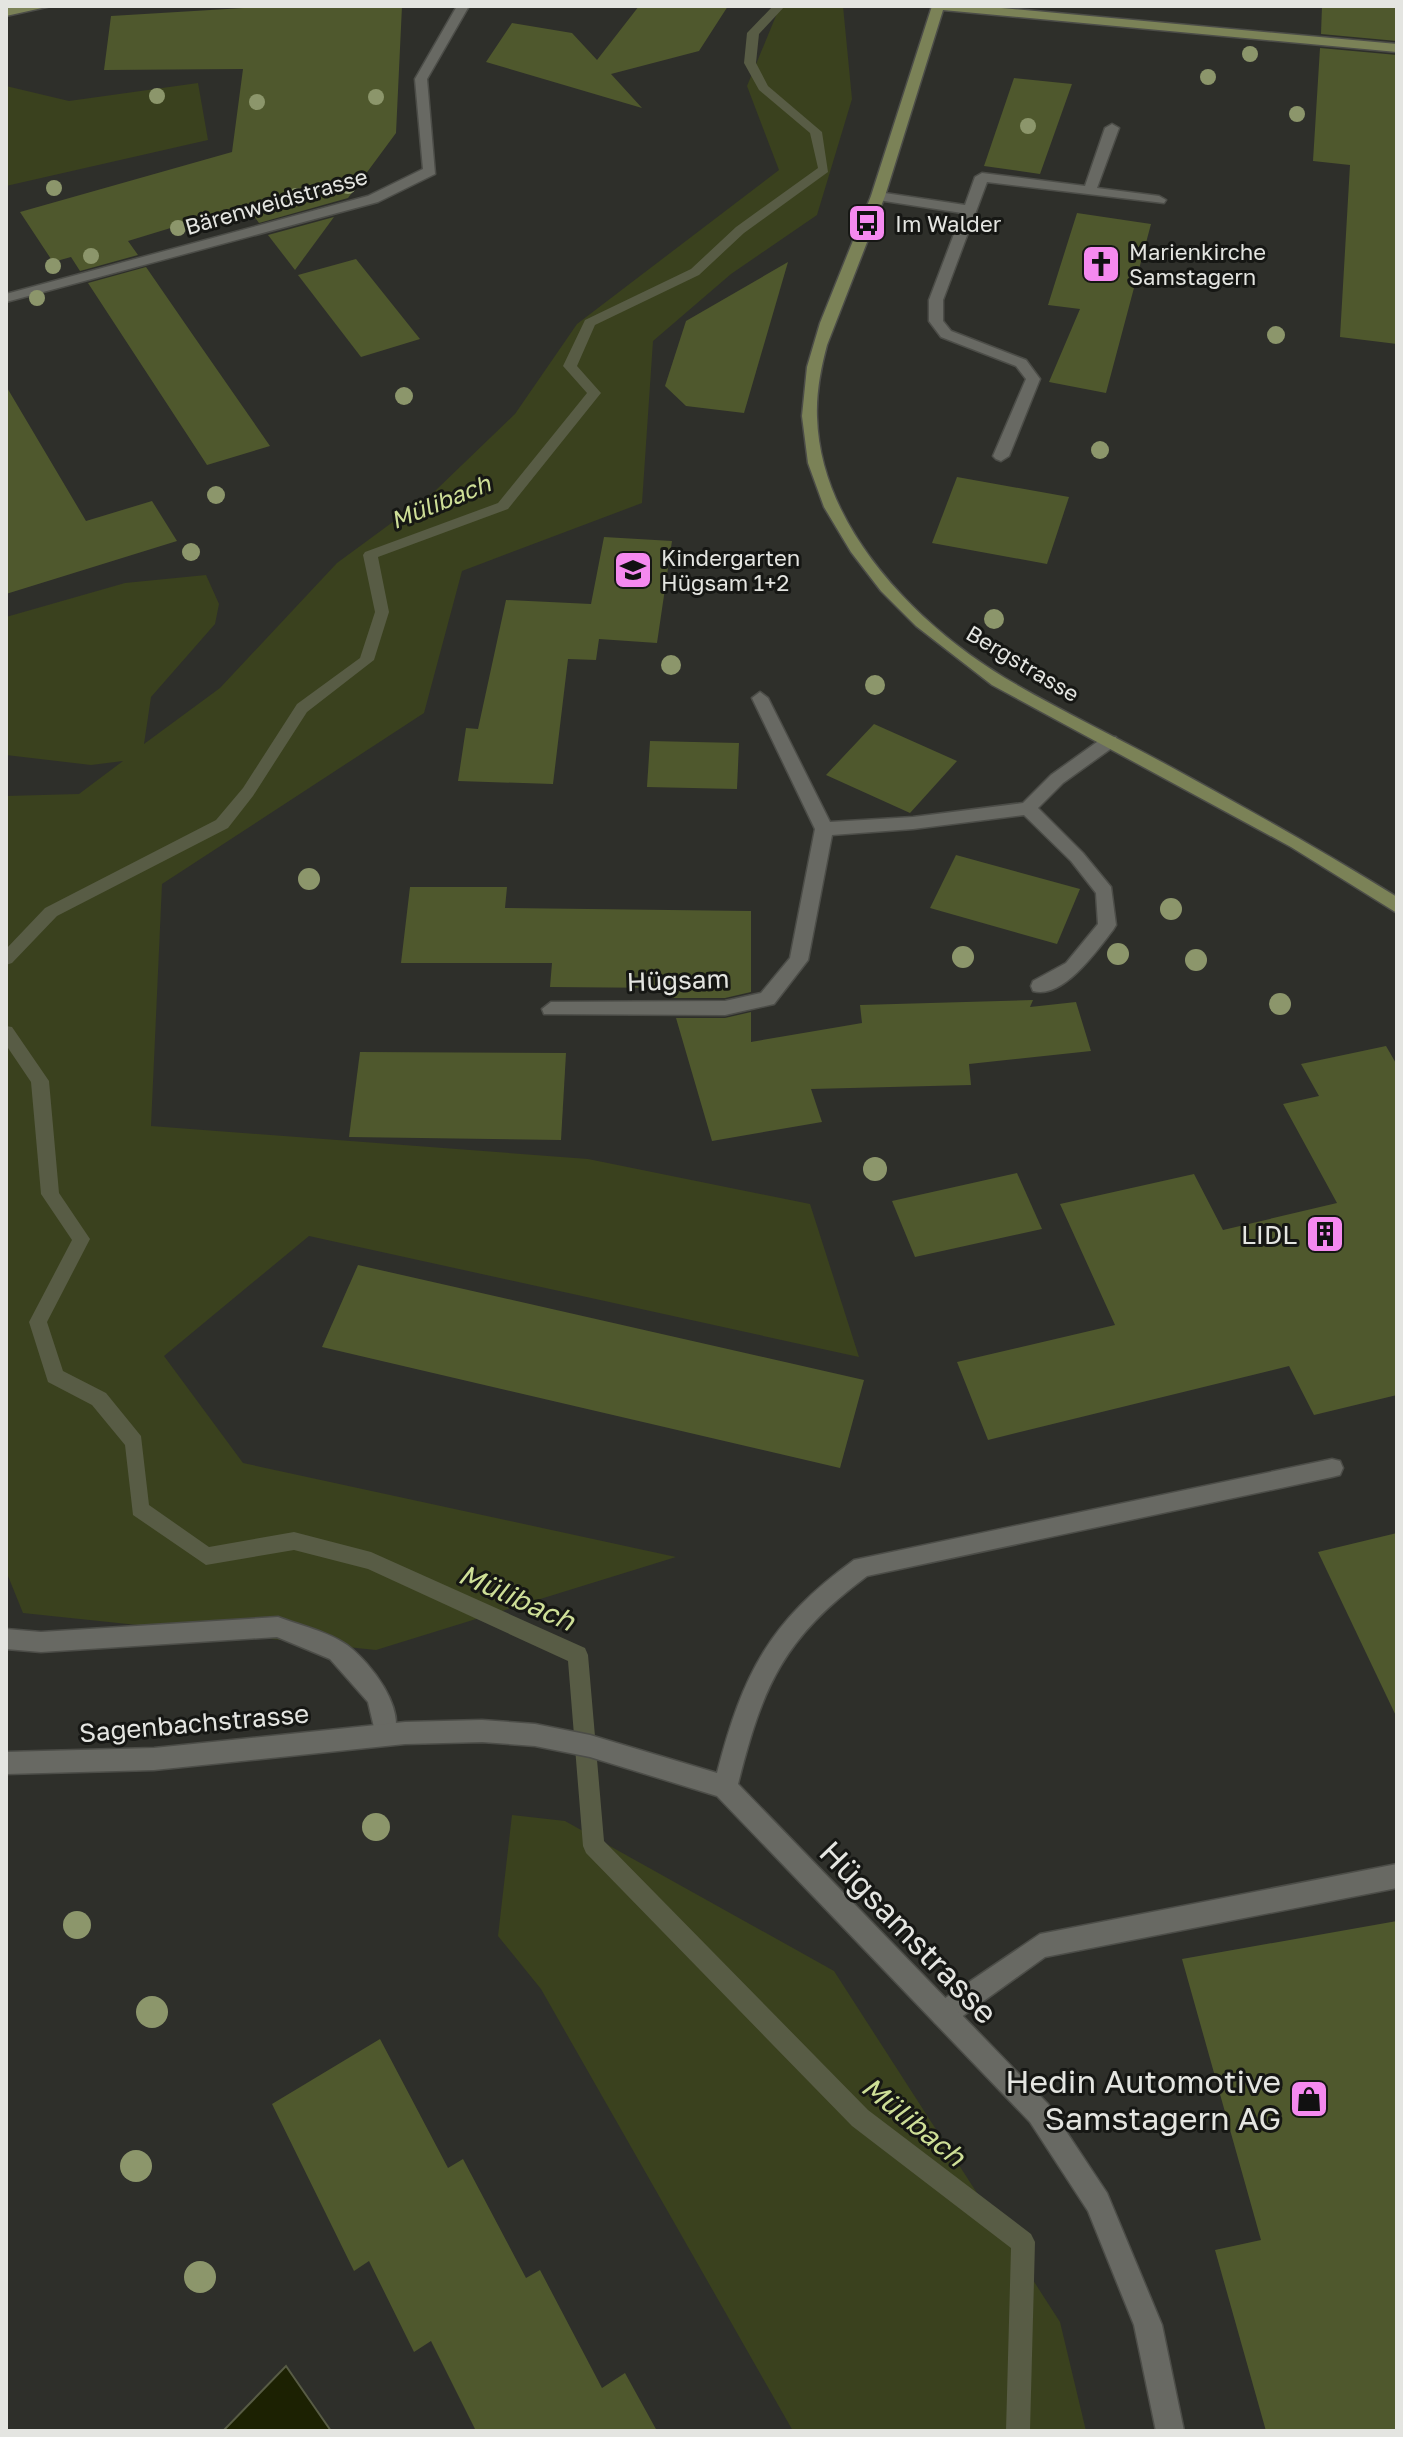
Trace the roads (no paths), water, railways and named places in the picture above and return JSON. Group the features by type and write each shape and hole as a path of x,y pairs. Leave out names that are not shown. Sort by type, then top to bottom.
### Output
{"main road":[{"path":"6,12 45,6"},
{"path":"939,6 1397,48"},
{"name":"Bergstrasse","path":"939,6 925,40 878,196 829,320 814,367 808,406 813,446 826,494 839,521 876,576 925,627 998,681 1297,843 1397,906"}],"street":[{"name":"Bärenweidstrasse","path":"6,298 373,199 430,171 421,79 463,6"},
{"path":"1090,190 1112,128"},
{"path":"1001,456 1033,379 1021,363 946,334 936,321 936,300 982,177 1159,200"},
{"path":"878,196 970,210"},
{"path":"760,698 824,829 913,823 1028,808 1057,779 1110,741"},
{"path":"1028,808 1077,857 1105,892 1107,925 1073,968 1040,986"},
{"name":"Hügsam","path":"551,1009 725,1008 767,999 799,960 824,829"},
{"path":"725,1787 754,1683 778,1642 802,1613 862,1567 1332,1468"},
{"path":"6,1639 41,1642 278,1627 338,1652 379,1697 385,1732"},
{"name":"Hügsamstrasse","path":"385,1732 509,1732 620,1753 725,1787 1039,2113 1098,2202 1148,2325 1170,2431"},
{"name":"Sagenbachstrasse","path":"6,1763 139,1758 302,1744 385,1732"},
{"path":"944,2014 1040,1946 1397,1876"}],"waterway":[{"name":"Mülibach","path":"6,959 51,912 222,824 248,792 302,708 367,660 382,612 370,555 503,506 594,393 570,366 590,323 695,272 740,230 824,169 816,132 763,88 750,63 753,33 779,6"},
{"name":"Mülibach","path":"6,1032 40,1081 50,1194 81,1239 38,1322 55,1376 99,1399 134,1442 140,1509 206,1556 294,1541 371,1561 578,1655 594,1846 860,2118 1023,2242 1018,2431"}],"place":[{"name":"Im Walder","path":"867,223"},
{"name":"Marienkirche Samstagern","path":"1101,264"},
{"name":"Kindergarten Hügsam 1+2","path":"633,570"},
{"name":"LIDL","path":"1325,1234"},
{"name":"Hedin Automotive Samstagern AG","path":"1309,2099"}]}
